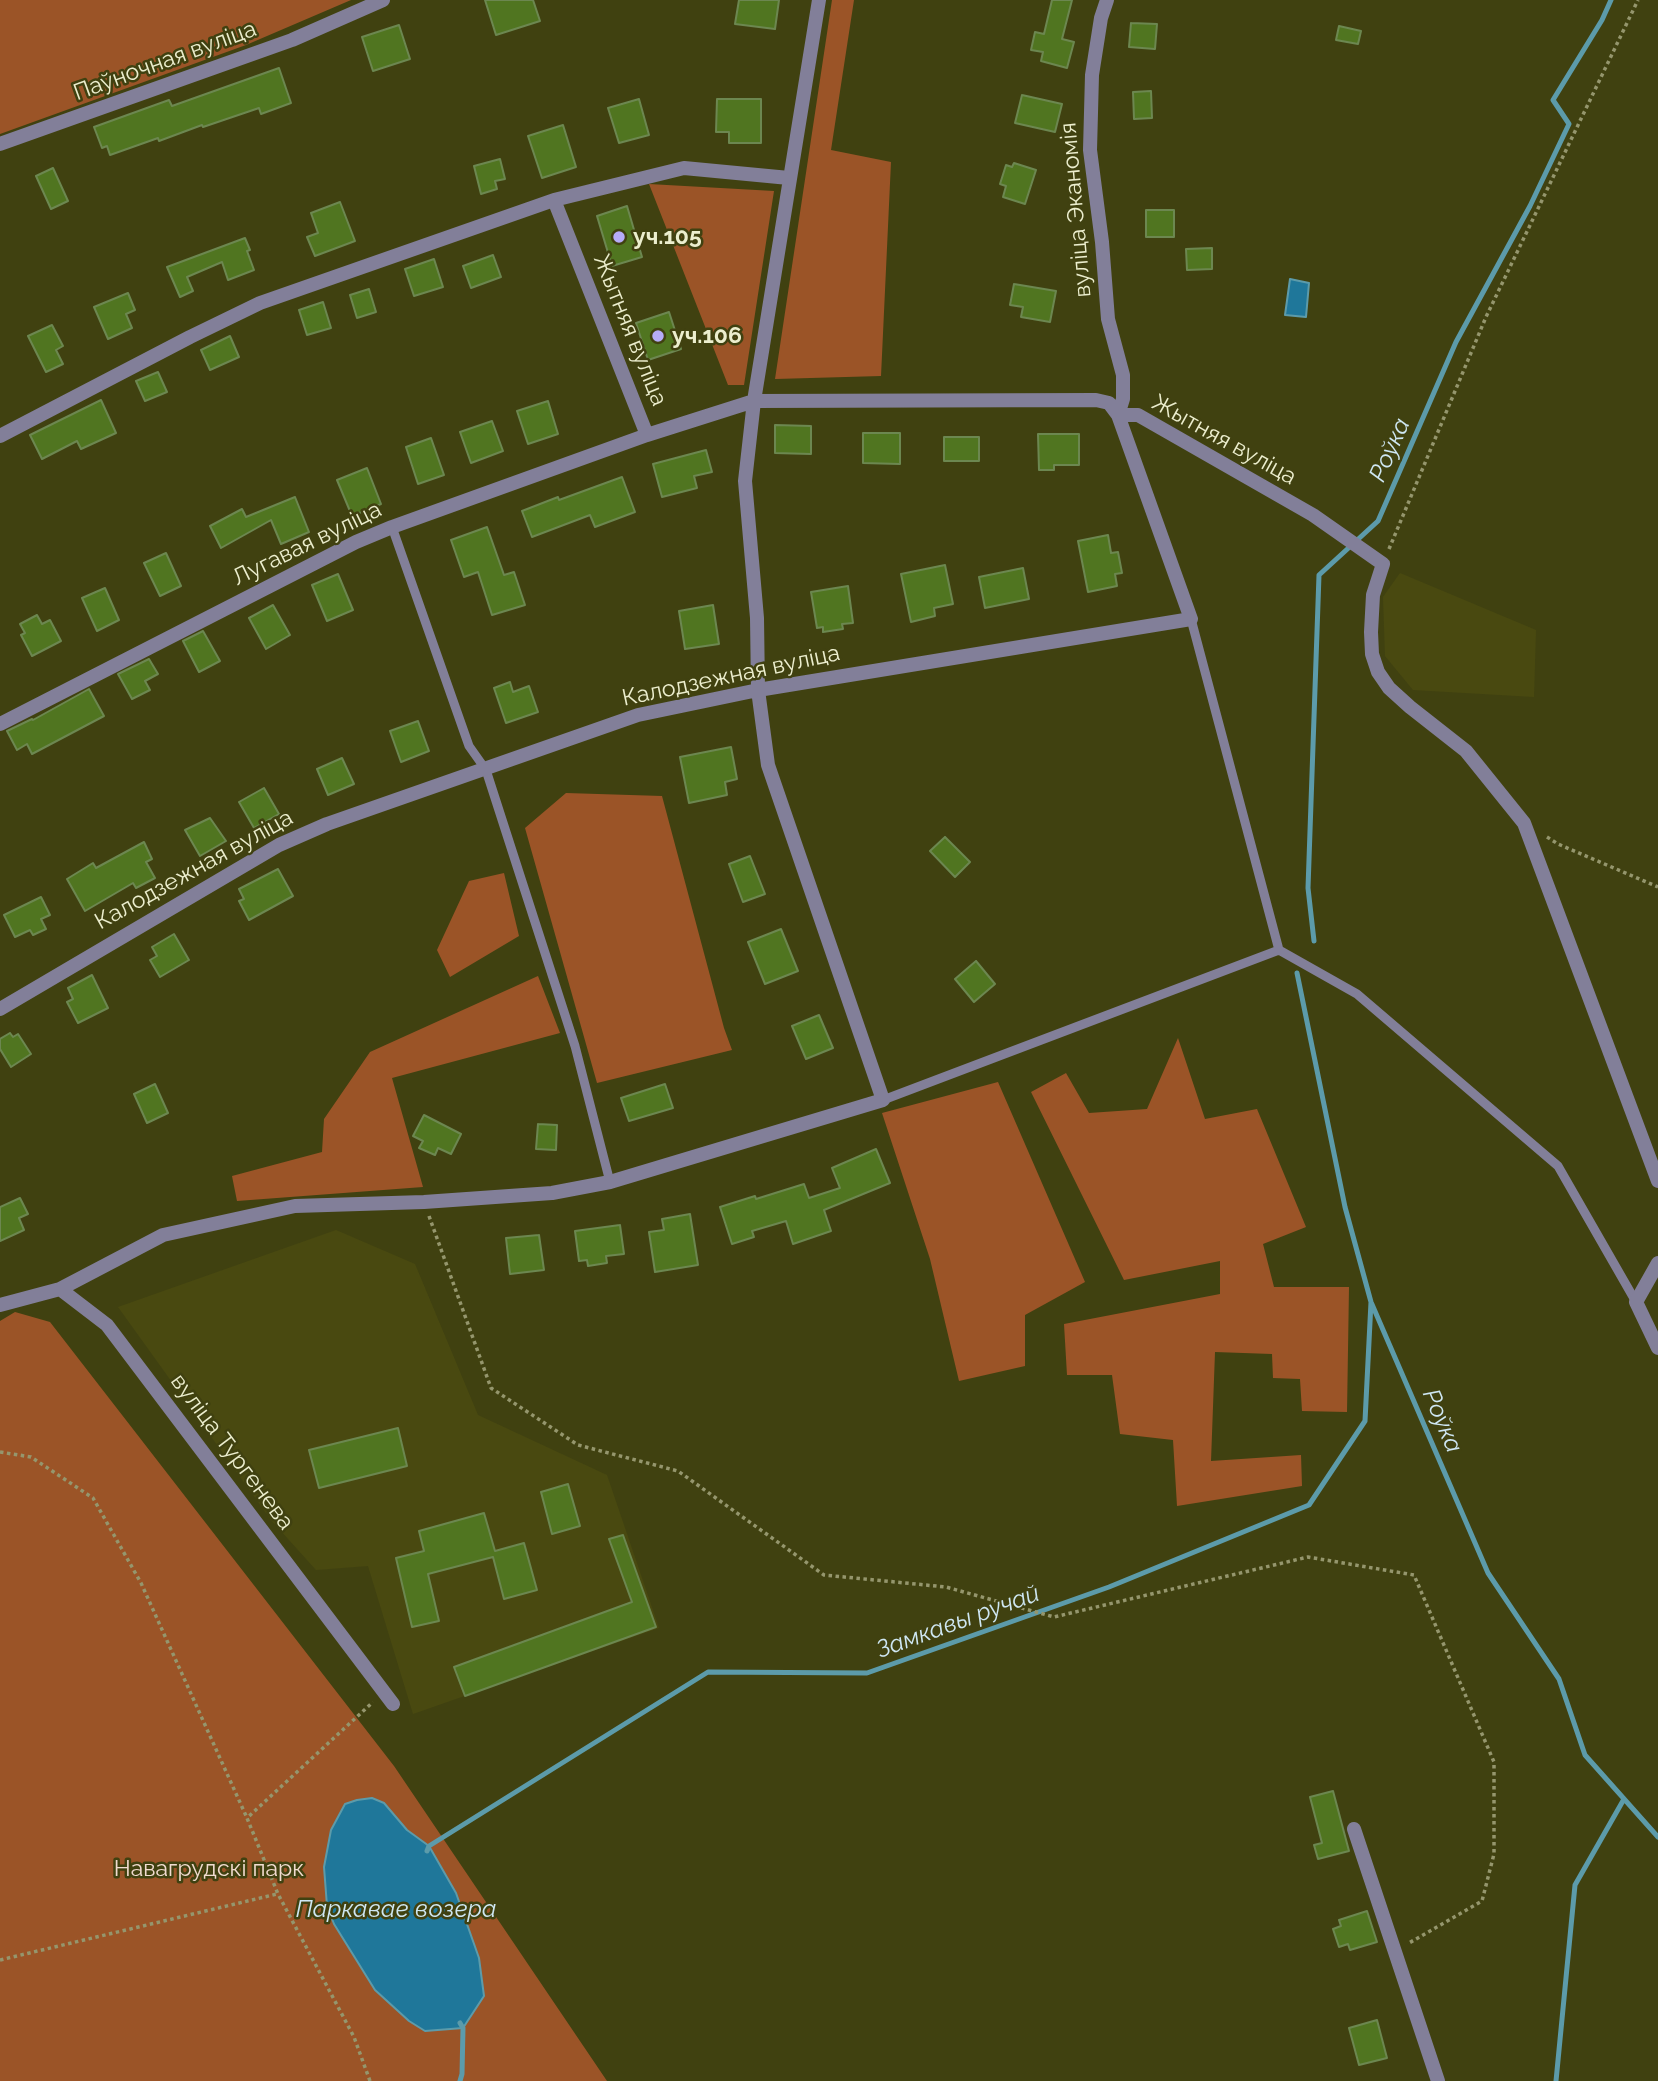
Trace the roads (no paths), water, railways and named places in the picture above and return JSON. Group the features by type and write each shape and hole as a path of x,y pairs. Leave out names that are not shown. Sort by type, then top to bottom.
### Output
{"street":[{"name":"Паўночная вуліца","path":"0,144 292,40 383,0"},
{"path":"0,1305 60,1289 163,1235 295,1206 424,1202 552,1193 610,1182 883,1100 768,765 758,690 757,618 745,481 754,401 819,0"},
{"name":"вуліца Эканомія","path":"1107,0 1101,18 1092,75 1090,150 1102,242 1108,319 1123,375 1123,399 1118,415"},
{"path":"0,436 260,303 554,200 684,167 789,178"},
{"name":"Жытняя вуліца","path":"554,200 648,435 754,401 1109,402 1118,415 1139,415 1313,515 1383,564 1373,595 1372,654 1378,672 1389,688 1410,707 1466,751 1524,823 1658,1181"},
{"path":"1118,415 1191,619"},
{"name":"Лугавая вуліца","path":"0,724 356,542 648,435"},
{"name":"Калодзежная вуліца","path":"0,1009 279,845 327,824 638,715 758,690 1191,619"},
{"path":"1658,1263 1636,1302 1658,1348"},
{"name":"вуліца Тургенева","path":"60,1289 107,1325 389,1698"},
{"path":"1354,1829 1438,2081"}],"lane":[{"path":"392,527 469,746 486,770 575,1046 610,1182"},
{"path":"1191,619 1279,950 1357,994 1558,1166 1636,1302"},
{"path":"883,1100 1279,950"}],"water":[{"path":"1290,279 1309,283 1306,317 1285,315"},
{"name":"Паркавае возера","path":"372,1798 384,1803 407,1830 429,1846 456,1893 479,1958 484,1996 463,2028 425,2031 409,2021 375,1990 334,1924 327,1906 324,1867 331,1830 345,1804"}],"waterway":[{"name":"Роўка","path":"1314,941 1308,888 1319,575 1378,521 1456,342 1530,206 1569,124 1553,100 1602,20 1611,0"},
{"name":"Роўка","path":"1297,973 1345,1207 1371,1302 1488,1573 1559,1679 1585,1755 1658,1837"},
{"name":"Замкавы ручай","path":"427,1851 429,1846 708,1672 867,1673 1109,1587 1309,1505 1365,1421 1371,1302"},
{"path":"1556,2081 1575,1885 1624,1799"},
{"name":"Замкавы ручай","path":"460,2023 463,2028 460,2081"}],"place":[{"name":"уч.105","path":"619,237"},
{"name":"уч.106","path":"658,336"}],"park label":[{"name":"Навагрудскі парк","path":"209,1869"}]}
